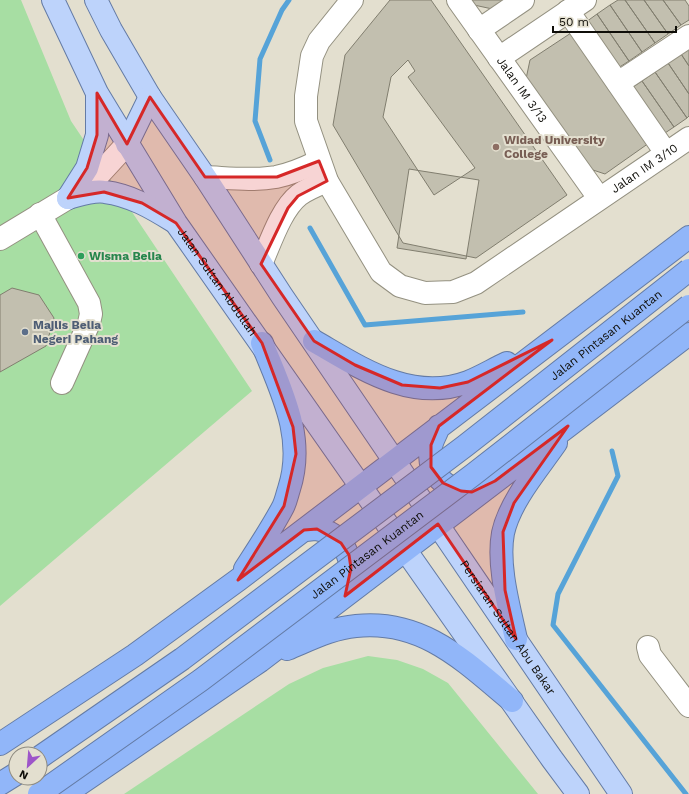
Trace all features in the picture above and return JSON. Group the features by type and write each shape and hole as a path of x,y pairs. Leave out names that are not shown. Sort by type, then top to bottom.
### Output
{"highway":[{"path":"0,744 135,655 238,580 689,237"},
{"name":"Jalan Pintasan Kuantan","path":"48,752 182,659 465,446 689,270"},
{"name":"Jalan Pintasan Kuantan","path":"39,794 208,675 474,474 689,306"},
{"path":"65,794 260,661 689,334"},
{"path":"314,341 379,377 402,385 440,388 468,382 552,340"},
{"path":"238,580 284,506 293,479 296,454 291,421 262,343"},
{"path":"439,426 431,445 430,456 431,467 443,483 452,489 472,492 495,481"},
{"path":"516,639 505,590 502,550 503,532 514,504 568,426"},
{"path":"304,530 317,529 330,534 341,543 349,555 351,568 350,582 345,596"},
{"path":"260,661 332,631 355,626 383,625 411,630 441,645 465,662 512,701"}],"main road":[{"name":"Jalan Sultan Abdullah","path":"53,0 97,93 176,222 406,549"},
{"path":"96,0 111,30 150,97 205,177 261,264 395,460"},
{"path":"68,198 88,168 97,135 97,93"},
{"path":"127,144 150,97"},
{"path":"68,198 87,193 104,192 142,203 176,222"},
{"name":"Persiaran Sultan Abu Bakar","path":"395,460 621,794"},
{"path":"406,549 578,794"}],"street":[{"name":"Jalan IM 3/10","path":"352,0 319,41 312,56 306,96 306,120 323,171 381,272 400,286 425,293 453,292 476,283 689,138"},
{"name":"Jalan IM 3/13","path":"458,0 599,198"},
{"path":"479,30 523,0"},
{"path":"499,58 577,6 618,83 666,153"},
{"path":"618,83 689,36"},
{"path":"0,239 93,181 127,144"},
{"path":"205,177 254,180 277,177 299,171 323,171"},
{"path":"261,264 280,220 288,208 298,196 311,187 323,171"},
{"path":"40,214 88,303 91,314 89,323 62,383"},
{"path":"648,647 650,655 689,706"}],"highlighted area":[{"path":"97,93 127,144 150,97 205,177 277,177 319,161 327,181 298,196 288,208 261,264 314,341 355,365 402,385 440,388 468,382 552,340 439,426 431,445 431,467 443,483 461,491 472,492 495,481 568,426 514,503 503,532 505,590 516,639 438,524 345,596 351,568 349,555 341,543 317,529 304,530 238,580 284,506 296,454 293,427 262,343 176,223 142,203 104,192 68,198 87,168 97,135"}],"green space":[{"name":"Wisma Belia","path":"0,0 21,0 71,121 252,391 0,606"},
{"path":"368,656 397,660 423,669 448,683 538,794 124,794 289,684 323,668"}],"building":[{"name":"Widad University College","path":"390,0 431,0 567,195 476,258 403,243 333,125 345,55","holes":["408,60 415,71 408,77 475,168 434,195 383,117 391,77"]},
{"path":"471,0 511,0 497,10 474,5"},
{"path":"618,0 625,0 655,43 642,52 610,5"},
{"path":"625,0 644,0 668,34 655,43"},
{"path":"644,0 663,0 681,25 668,34"},
{"path":"663,0 685,0 689,6 689,20 681,25"},
{"path":"610,5 642,52 629,61 597,14"},
{"path":"597,14 629,61 618,68 586,22"},
{"path":"571,33 649,143 605,174 590,169 526,79 530,60"},
{"path":"689,48 689,66 681,54"},
{"path":"681,54 689,66 689,94 668,63"},
{"path":"668,63 689,94 689,116 687,118 655,72"},
{"path":"655,72 687,118 674,127 642,81"},
{"path":"642,81 674,127 662,135 630,89"},
{"path":"409,169 479,180 466,259 397,248"},
{"name":"Majlis Belia Negeri Pahang","path":"12,288 39,295 54,318 46,346 0,372 0,295"}],"waterway":[{"path":"270,160 255,121 260,59 282,10 289,0"},
{"path":"310,228 365,325 523,312"},
{"path":"612,451 618,476 558,594 553,625 686,794"}],"place":[{"name":"Widad University College","path":"496,147"},
{"name":"Wisma Belia","path":"81,256"},
{"name":"Majlis Belia Negeri Pahang","path":"25,332"}]}
